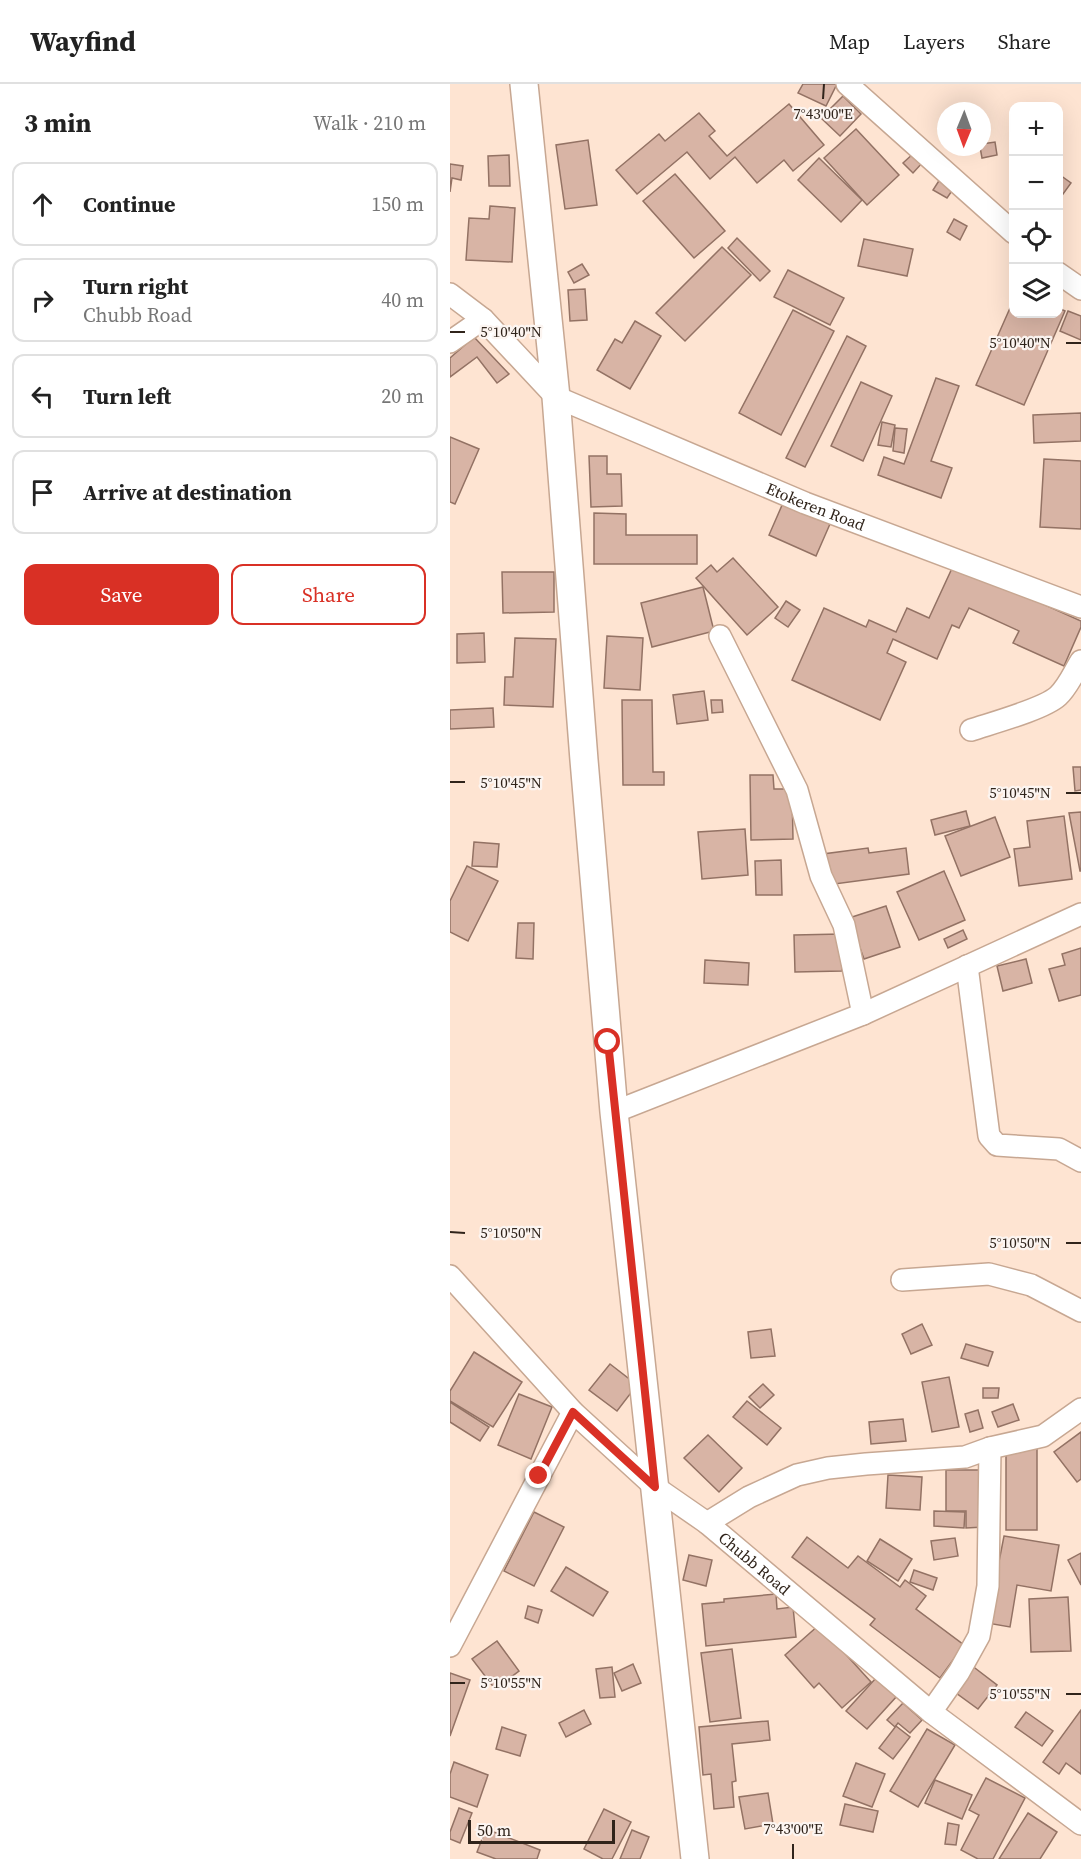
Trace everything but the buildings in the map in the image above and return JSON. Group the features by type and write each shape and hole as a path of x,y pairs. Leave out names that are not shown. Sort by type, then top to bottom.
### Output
{"main road":[{"path":"524,84 556,397 614,1112 694,1859"}],"street":[{"path":"847,84 1009,229"},
{"path":"1063,276 1081,289"},
{"path":"450,294 483,319 556,397"},
{"path":"450,342 483,319"},
{"name":"Etokeren Road","path":"556,397 805,503 1081,607"},
{"path":"720,636 797,790 821,876 843,925 863,1014"},
{"path":"971,730 1044,704 1057,697 1081,661"},
{"path":"614,1112 863,1014 1081,914"},
{"path":"967,966 989,1136 997,1145 1059,1149 1081,1161"},
{"path":"902,1280 989,1274 1031,1285 1081,1311"},
{"name":"Chubb Road","path":"450,1276 573,1412 655,1487 707,1523 931,1712 1081,1824"},
{"path":"707,1523 749,1497 796,1475 837,1467 965,1457 990,1448 1043,1436 1081,1409"},
{"path":"450,1646 573,1412"},
{"path":"931,1712 979,1636 988,1586 990,1448"}],"route":[{"path":"539,1476 573,1412 655,1487 608,1042"}]}
